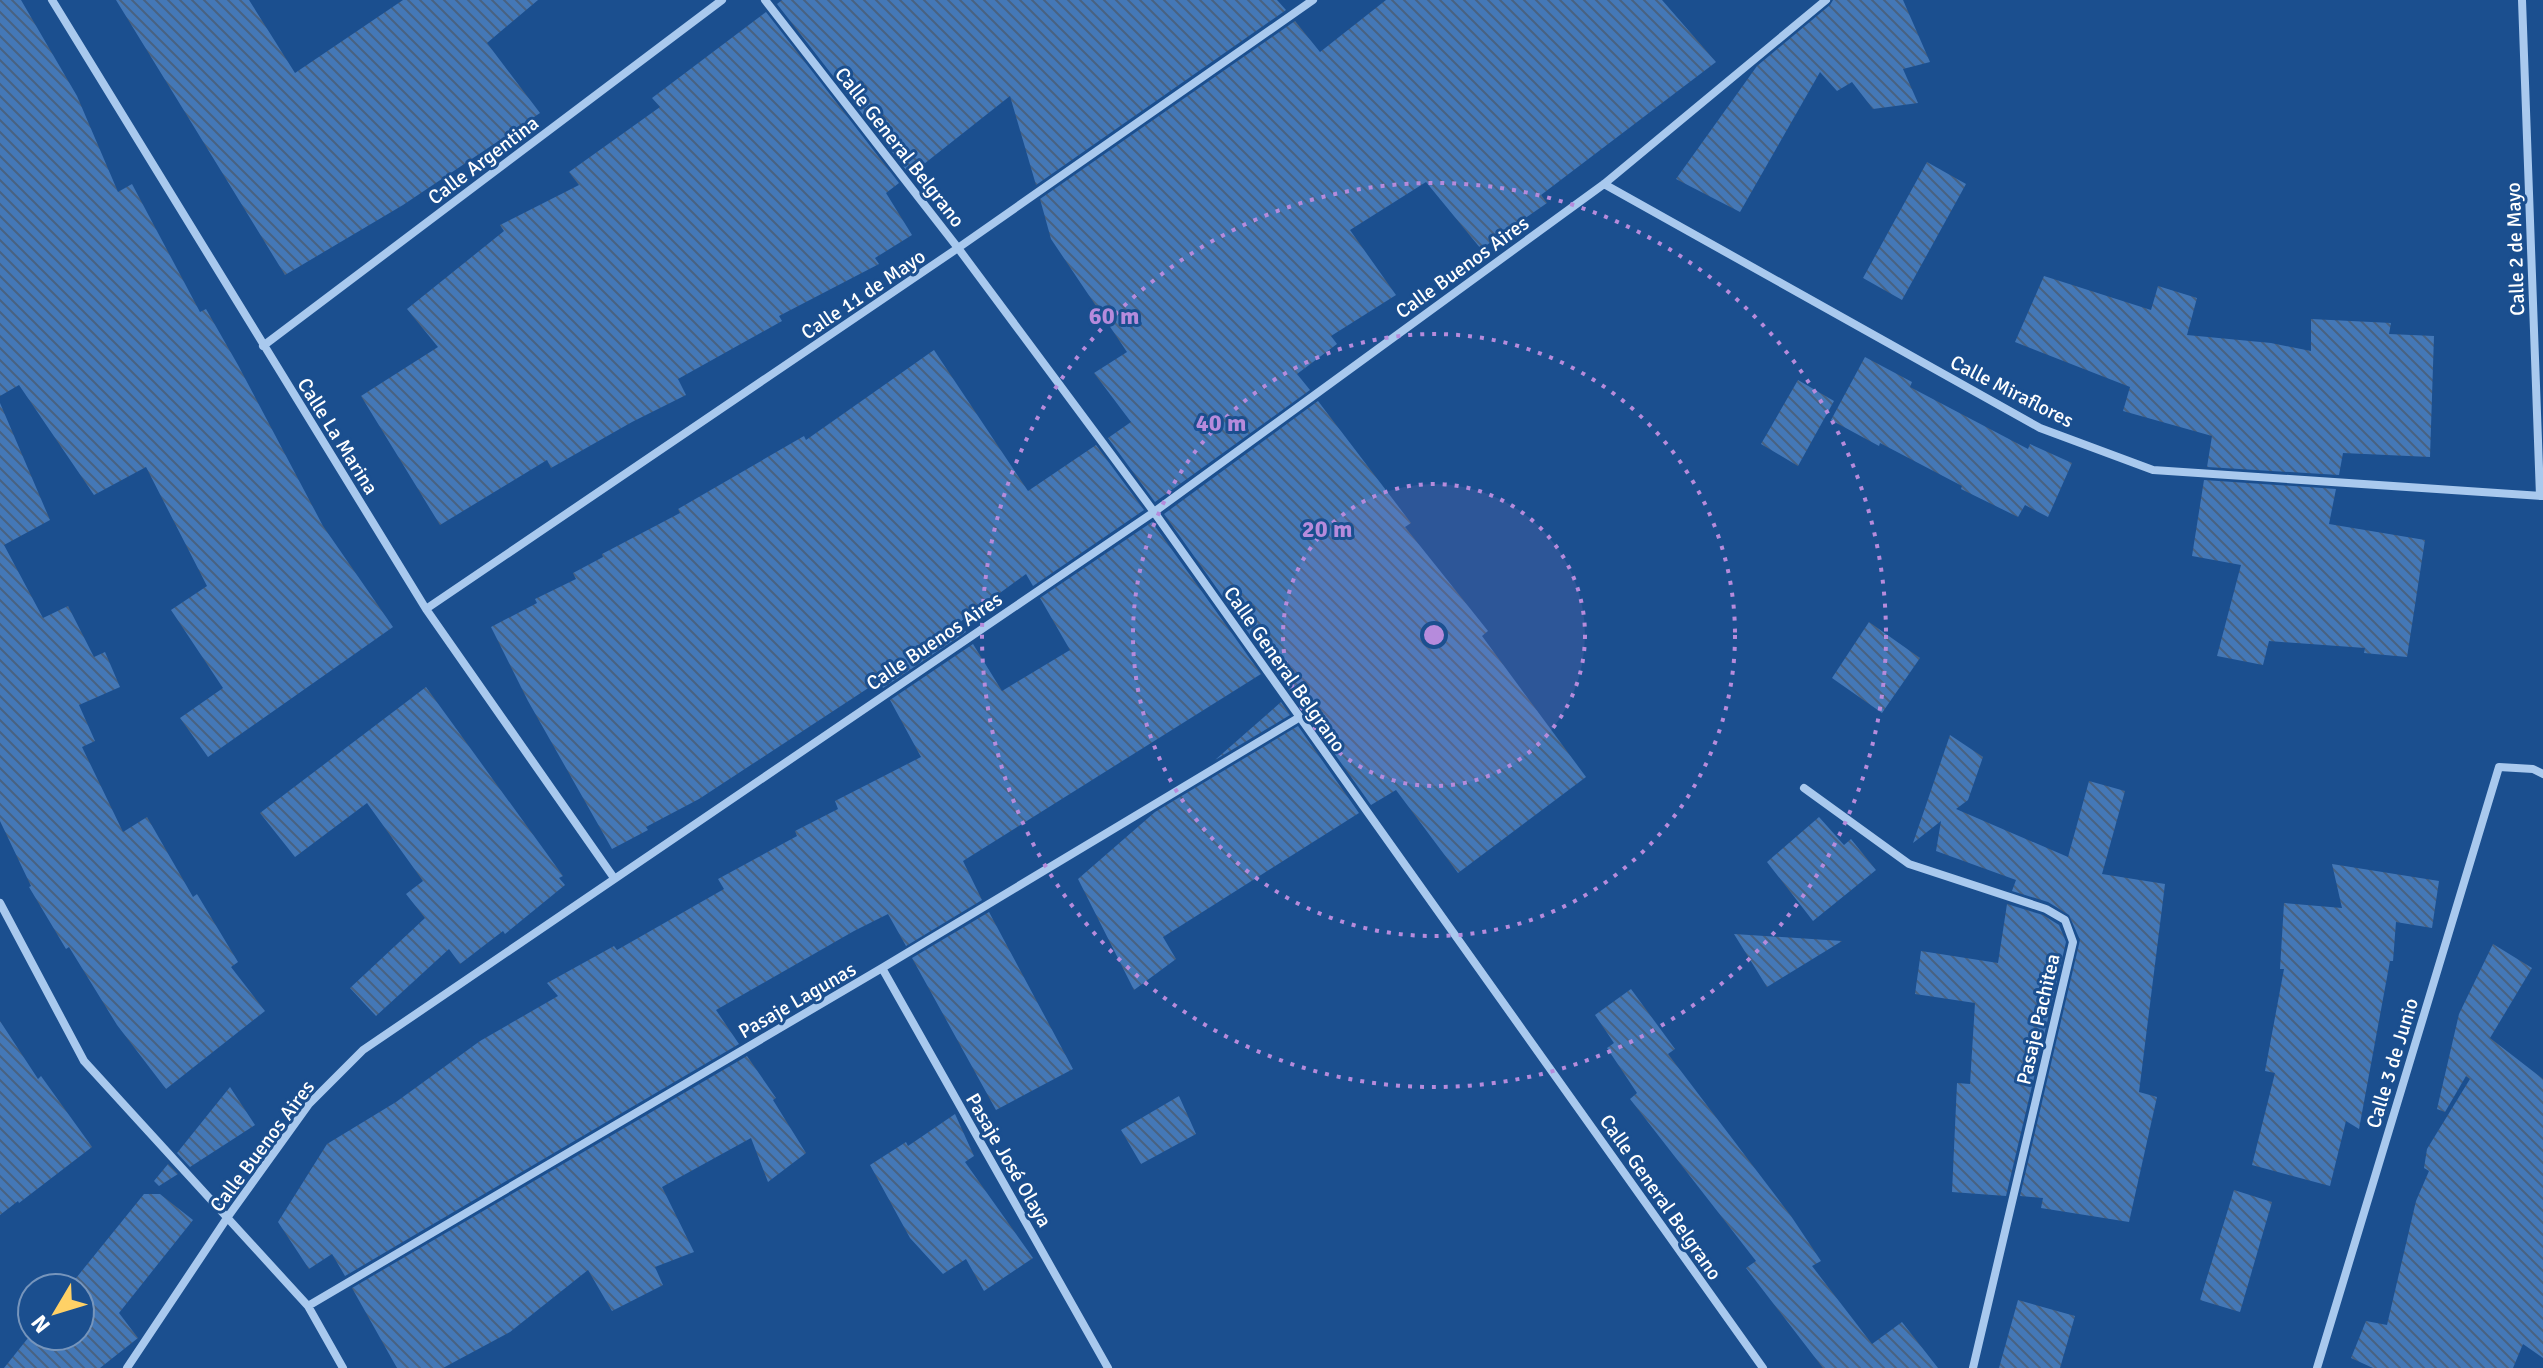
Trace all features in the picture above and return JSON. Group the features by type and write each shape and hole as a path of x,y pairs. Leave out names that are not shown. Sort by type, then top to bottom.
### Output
{"street":[{"name":"Calle La Marina","path":"52,0 426,609 614,878"},
{"name":"Calle Argentina","path":"263,346 722,0"},
{"name":"Calle General Belgrano","path":"765,0 958,248 1154,512 1763,1368"},
{"name":"Calle 11 de Mayo","path":"426,609 958,248 1313,0"},
{"name":"Calle Buenos Aires","path":"127,1368 227,1218 309,1104 363,1050 1154,512 1604,184 1826,0"},
{"name":"Calle 2 de Mayo","path":"2522,0 2542,496"},
{"name":"Calle Miraflores","path":"1604,184 2040,428 2153,470 2542,496"},
{"name":"Pasaje Lagunas","path":"308,1306 882,968 1300,717"},
{"name":"Calle 3 de Junio","path":"2317,1368 2499,767 2533,769 2543,774"},
{"name":"Pasaje Pachitea","path":"1804,788 1909,864 2046,909 2065,920 2073,942 1973,1368"},
{"path":"0,903 84,1061 308,1306 343,1368"},
{"name":"Pasaje José Olaya","path":"882,968 1108,1368"}],"building":[{"path":"0,0 21,0 77,96 118,192 132,184 200,312 206,309 238,365 323,526 393,627 208,757 180,718 223,688 171,610 207,586 146,467 94,495 19,385 0,396"},
{"path":"116,0 249,0 295,73 403,0 538,0 487,43 540,113 403,205 285,275"},
{"path":"782,0 1277,0 1286,10 1036,185 1010,96 910,175 777,4"},
{"path":"1386,0 1662,0 1716,62 1541,195 1547,203 1481,249 1426,182 1350,230 1396,295 1331,336 1337,344 1297,374 1310,390 1155,502 1108,438 1131,422 1094,373 1127,352 1051,239 1040,199 1295,21 1320,52"},
{"path":"1833,0 1903,0 1930,62 1903,69 1918,103 1873,109 1852,82 1837,91 1820,72 1740,212 1676,179 1757,66"},
{"path":"766,12 899,183 886,193 912,235 875,258 879,264 779,316 782,321 678,379 686,395 551,468 547,460 440,525 361,396 438,347 407,309 504,231 500,225 579,185 569,172 660,107 652,98"},
{"path":"1927,162 1966,184 1902,300 1863,278"},
{"path":"2044,276 2151,310 2158,286 2197,298 2187,335 2271,343 2311,351 2311,319 2391,323 2389,334 2434,336 2430,457 2343,453 2339,475 2207,467 2212,436 2123,411 2130,387 2015,342"},
{"path":"934,350 1028,491 1096,445 1144,510 1033,586 1026,574 960,622 966,632 883,688 879,681 699,799 612,849 528,701 491,627 537,603 535,599 576,579 573,573 603,557 602,554 680,513 678,509 804,436 806,440"},
{"path":"1865,357 1912,382 1910,387 2028,449 2030,444 2072,463 2048,517 2025,505 2018,517 1831,420"},
{"path":"1798,380 1834,401 1798,466 1761,444"},
{"path":"1318,401 1411,523 1405,527 1488,631 1482,636 1586,777 1458,873 1396,790 1371,805 1164,514"},
{"path":"0,403 50,520 4,545 43,618 68,606 94,657 105,652 120,687 79,705 95,741 82,747 123,832 147,817 193,897 197,894 238,962 231,967 265,1011 166,1089 117,1025 69,947 66,949 29,887 0,821"},
{"path":"2204,480 2336,489 2329,524 2425,540 2407,657 2364,653 2365,648 2269,641 2263,665 2217,656 2241,565 2192,556"},
{"path":"1152,522 1261,674 963,861 982,900 906,946 888,914 854,931 716,1010 739,1044 345,1276 332,1254 309,1269 278,1222 327,1144 396,1102 480,1041 558,996 547,983 614,946 617,950 724,889 718,879 797,836 795,831 838,809 835,801 921,757 890,700 973,644 1002,691 1070,650 1040,598"},
{"path":"1869,622 1920,658 1882,713 1832,678"},
{"path":"426,687 563,876 559,878 565,885 505,934 503,931 460,964 449,949 376,1016 350,988 425,918 406,894 423,881 367,803 295,857 260,813"},
{"path":"1281,702 1290,715 1215,760"},
{"path":"1298,726 1359,813 1163,937 1176,959 1134,990 1078,879 1155,812"},
{"path":"1950,735 1983,757 1968,800 1956,809 2068,857 2089,781 2125,791 2102,874 2165,884 2139,1092 2157,1097 2129,1222 2041,1208 2043,1198 2020,1196 2080,940 2069,915 2048,902 2012,891 2016,880 1936,851 1941,821 1913,843"},
{"path":"1819,817 1844,845 1851,839 1876,870 1813,921 1767,862"},
{"path":"2332,864 2439,881 2432,928 2396,922 2393,961 2390,961 2359,1129 2346,1121 2330,1186 2252,1165 2275,1073 2265,1071 2284,969 2280,969 2284,903 2342,908"},
{"path":"2007,904 2043,915 2059,925 2066,942 2006,1196 1952,1192 1957,1083 1970,1084 1975,1003 1915,994 1921,951 1998,963"},
{"path":"989,912 1073,1069 996,1110 912,958"},
{"path":"1734,934 1842,941 1767,987"},
{"path":"2493,944 2532,968 2490,1038 2543,1079 2543,1358 2523,1344 2513,1368 2373,1368 2351,1358 2366,1321 2387,1325 2416,1201 2429,1171 2424,1168 2427,1149 2470,1079 2466,1076 2445,1112 2437,1109 2459,1014"},
{"path":"1631,989 1675,1049 1668,1054 1791,1216 1821,1261 1812,1266 1872,1344 1902,1322 1938,1368 1823,1368 1746,1268 1756,1261 1630,1099 1637,1093 1607,1048 1614,1043 1595,1015"},
{"path":"0,1021 38,1079 41,1076 92,1147 0,1215"},
{"path":"747,1056 776,1098 773,1100 806,1153 768,1182 751,1138 662,1187 694,1252 655,1267 663,1285 612,1311 588,1270 510,1332 443,1368 397,1368 352,1288"},
{"path":"230,1087 255,1125 190,1167 177,1153"},
{"path":"1179,1096 1196,1134 1141,1164 1121,1130"},
{"path":"955,1114 974,1156 965,1162 1033,1258 984,1291 966,1259 943,1274 910,1238 870,1165 906,1142 908,1146"},
{"path":"168,1164 178,1174 159,1186 154,1181"},
{"path":"2234,1190 2272,1202 2240,1312 2200,1300"},
{"path":"144,1194 160,1194 193,1220 119,1313 138,1338 100,1368 4,1368 17,1352 96,1352 96,1272 81,1272"},
{"path":"2018,1300 2075,1316 2060,1368 1999,1368"}]}
